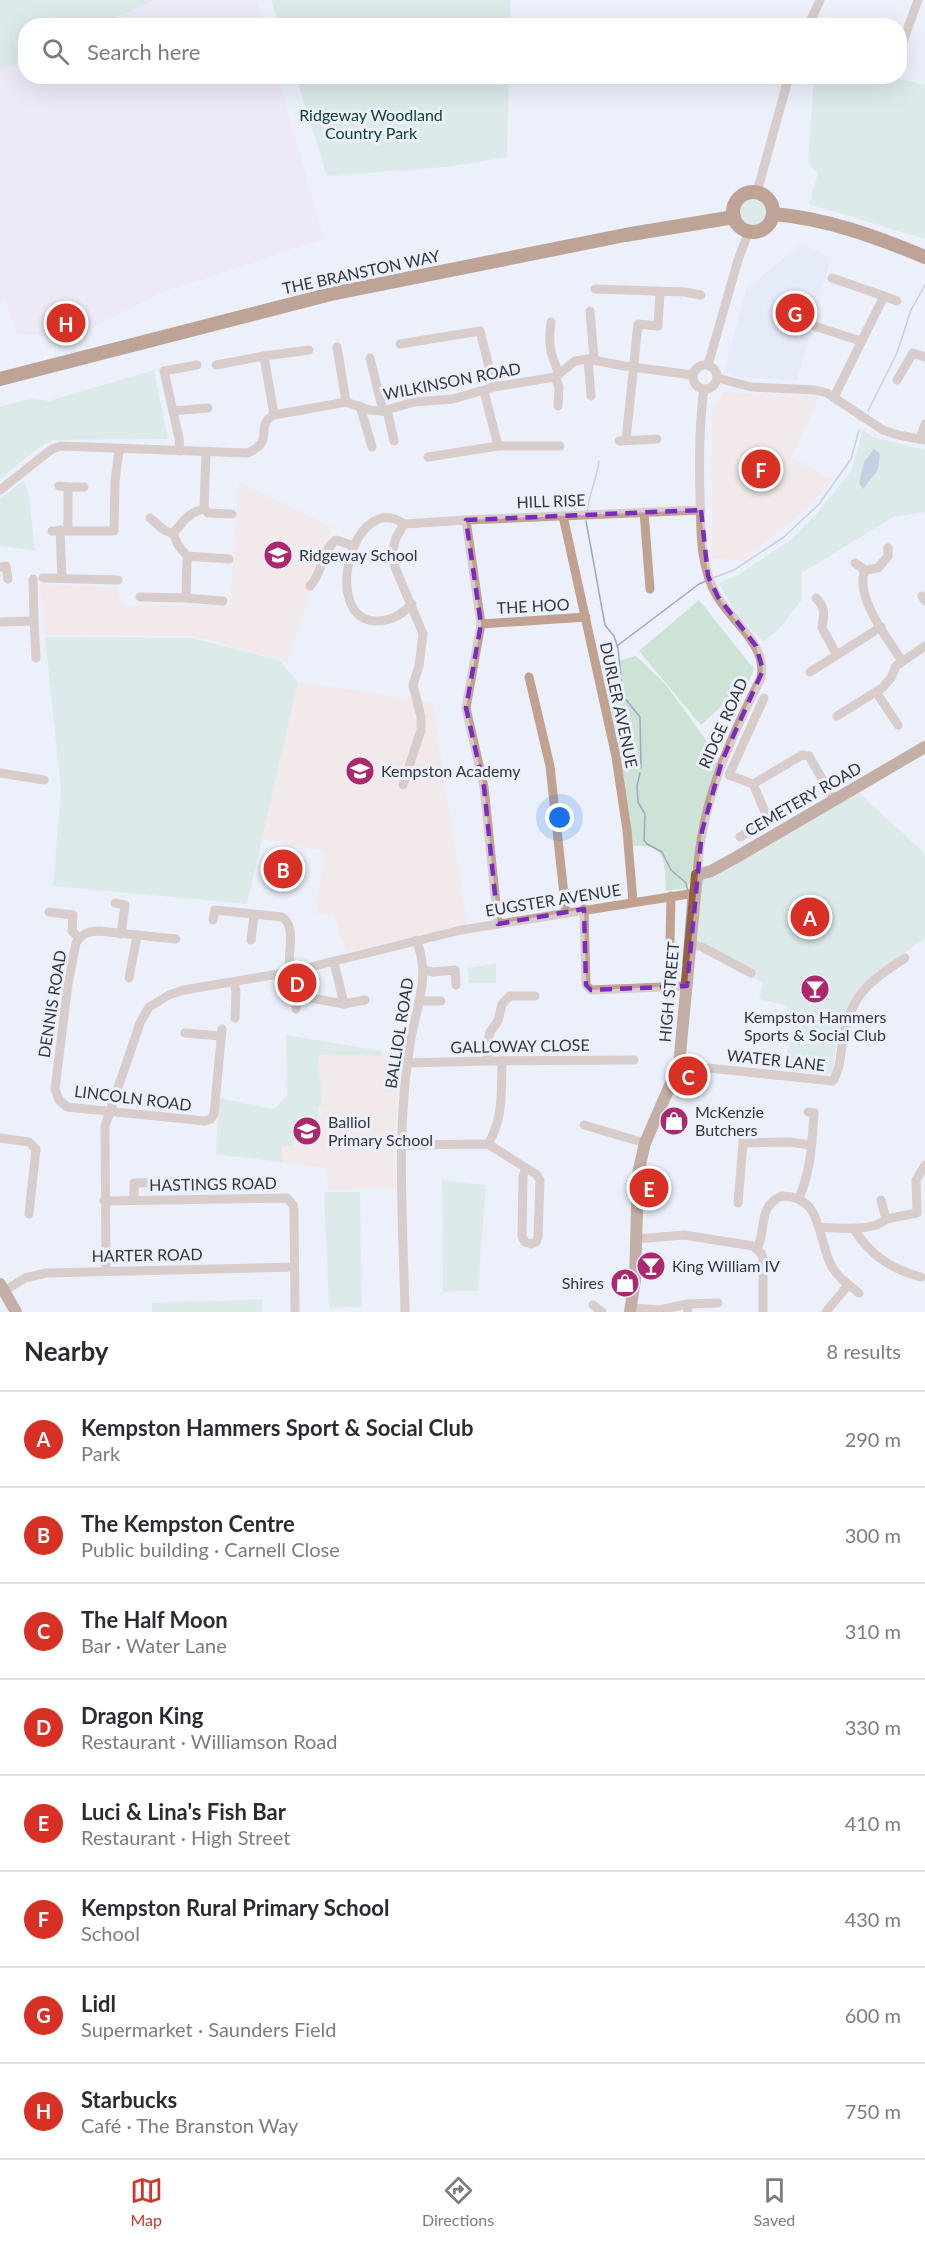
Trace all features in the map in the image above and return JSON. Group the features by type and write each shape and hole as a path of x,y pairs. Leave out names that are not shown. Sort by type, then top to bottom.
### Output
{"highway":[{"path":"757,192 769,200 773,214 765,227 759,231 749,231 740,227 734,217 734,211 737,200 745,194 757,192"},
{"path":"773,214 792,215 847,228 925,257"},
{"name":"THE BRANSTON WAY","path":"0,379 331,294 614,237 734,217"}],"main road":[{"name":"CEMETERY ROAD","path":"692,888 711,872 925,747"},
{"name":"HIGH STREET","path":"631,1310 637,1239 638,1174 645,1143 679,1065 683,986 690,944 692,888"},
{"path":"2,1288 16,1312"}],"street":[{"path":"812,18 820,0"},
{"path":"907,31 918,0"},
{"path":"757,192 787,84"},
{"path":"708,365 749,231"},
{"path":"832,279 897,301"},
{"path":"594,289 685,292 701,296"},
{"path":"657,439 622,440 638,324 658,326 660,292"},
{"path":"834,397 884,296"},
{"path":"590,311 591,396"},
{"path":"551,322 550,354 559,387 558,406"},
{"path":"814,326 861,342"},
{"path":"400,344 491,328"},
{"path":"480,331 494,387"},
{"path":"337,347 346,402"},
{"path":"216,365 309,350"},
{"path":"897,380 913,353 925,357"},
{"path":"0,490 51,449 61,446 119,450 247,453 256,449 263,443 264,422 274,415 264,356"},
{"path":"591,359 693,375"},
{"name":"WILKINSON ROAD","path":"274,415 346,402 369,410 385,411 414,402 453,399 494,387 557,375 575,361 591,359"},
{"path":"374,361 394,441"},
{"path":"180,451 164,371 197,365"},
{"path":"708,365 716,371 718,378 714,386 704,389 694,383 693,375 698,367 708,365"},
{"path":"718,378 751,387 815,390 834,397 883,430 898,435 922,440 925,424"},
{"name":"RIDGE ROAD","path":"692,888 702,831 718,772 763,670 762,657 756,646 718,597 709,579 702,553 699,447 704,389"},
{"path":"484,390 498,447"},
{"path":"360,406 372,447"},
{"path":"173,411 208,408"},
{"path":"317,408 317,419"},
{"path":"428,457 498,447 560,446"},
{"path":"60,530 114,531 115,481 119,450"},
{"path":"206,452 204,509 208,513 232,514"},
{"path":"62,577 60,530 63,486 84,487"},
{"path":"173,534 185,518 195,511 204,509"},
{"name":"HILL RISE","path":"354,546 366,527 384,517 404,524 700,510"},
{"path":"644,512 650,589"},
{"name":"DURLER AVENUE","path":"563,516 616,757 627,830 633,902"},
{"path":"150,518 164,530 173,534 187,556 186,598"},
{"path":"466,520 481,624 466,708 484,787 498,924"},
{"path":"403,785 421,730 421,717 413,685 419,666 423,634 395,567 392,553 396,538 404,524"},
{"path":"310,586 317,579 331,544 336,540 354,546 345,582 351,603 357,613 369,620 393,619 412,604"},
{"path":"855,563 865,570 878,568 888,556 888,548"},
{"path":"187,556 229,559"},
{"path":"0,567 6,566 8,579"},
{"path":"865,570 861,578 869,608 902,661"},
{"path":"36,658 34,621 38,579 62,577 118,580"},
{"path":"140,597 224,601"},
{"path":"816,598 822,603 825,612 822,628 837,656"},
{"name":"THE HOO","path":"481,624 586,617"},
{"path":"0,622 34,621"},
{"path":"810,672 881,627"},
{"path":"837,716 887,684 896,666 925,646"},
{"path":"529,677 550,766 566,913"},
{"path":"876,692 898,726"},
{"path":"764,698 729,775 753,784 769,820"},
{"path":"753,784 802,755 809,756 834,800"},
{"path":"0,773 44,780"},
{"path":"740,837 786,810"},
{"name":"EUGSTER AVENUE","path":"106,1271 104,1137 110,1110 140,1023 149,1007 169,995 184,990 290,972 416,940 498,924 671,897 692,888"},
{"path":"669,986 671,897"},
{"path":"115,903 125,905 121,934"},
{"path":"584,909 586,985 591,990 683,986"},
{"path":"213,920 215,910 282,917 286,920 290,931 290,972"},
{"path":"49,912 73,915 72,931 80,938"},
{"path":"251,940 254,915"},
{"name":"DENNIS ROAD","path":"59,1100 55,1089 76,943 90,931 176,939"},
{"path":"129,978 137,936"},
{"name":"BALLIOL ROAD","path":"405,1312 402,1105 407,1063 424,970 421,951 416,940"},
{"path":"690,944 702,947 751,974"},
{"name":"WATER LANE","path":"679,1065 833,1081 838,1072 846,1021 857,997 889,968 905,958"},
{"path":"334,962 345,1004"},
{"path":"424,970 434,972 455,970 456,985"},
{"path":"234,983 236,1000 234,1018"},
{"path":"488,1061 487,1040 498,1021 502,1004 506,999 516,995 535,996"},
{"path":"297,1009 299,996 345,1004 365,1000"},
{"path":"419,1001 441,1000"},
{"name":"LINCOLN ROAD","path":"59,1100 67,1107 205,1121 211,1119 214,1113 221,1032 185,1033"},
{"name":"GALLOWAY CLOSE","path":"407,1063 634,1060"},
{"path":"488,1144 500,1119 502,1061"},
{"path":"799,1198 808,1174 812,1145 814,1113 808,1112"},
{"path":"584,1125 595,1125 645,1143"},
{"path":"738,1203 744,1130"},
{"path":"0,1138 29,1142 36,1149 29,1214"},
{"path":"743,1143 782,1142 812,1145"},
{"path":"401,1146 488,1144 536,1174 540,1180 538,1237 536,1242 531,1244 525,1242 522,1236 523,1176 526,1168"},
{"path":"925,1165 915,1180 917,1213 925,1221"},
{"name":"HASTINGS ROAD","path":"134,1200 134,1183 174,1182"},
{"path":"763,1312 763,1258 759,1245 763,1220 770,1204 782,1196 799,1198 811,1208 835,1272 859,1293"},
{"name":"HASTINGS ROAD","path":"104,1201 284,1197 290,1201 294,1210 294,1267"},
{"path":"881,1200 886,1224"},
{"path":"819,1227 853,1228 886,1224 917,1213"},
{"path":"853,1228 861,1241 877,1258 904,1273 921,1277"},
{"path":"637,1239 684,1235 759,1245"},
{"path":"294,1267 295,1312"},
{"name":"HARTER ROAD","path":"2,1288 36,1274 294,1267"},
{"path":"826,1312 848,1285"},
{"path":"631,1310 688,1308 718,1303"}],"highlighted area":[{"path":"701,510 708,576 718,597 756,646 763,670 722,761 702,831 687,986 591,990 586,985 584,909 498,924 484,787 466,708 481,624 466,520"}],"shaded area":[{"path":"154,0 256,0 262,18 117,18"},
{"path":"18,63 18,84 280,84 324,239 162,292 90,329 51,337 17,333 6,301 0,303 0,72"},
{"path":"801,244 831,258 797,380 742,378 724,372 746,289"},
{"path":"723,392 819,397 791,457 832,480 807,508 742,561 712,558 712,411"},
{"path":"874,449 880,454 878,470 863,489 859,483 864,462"},
{"name":"Ridgeway School","path":"239,482 332,527 287,662 193,636 46,635 39,584 118,588 121,605 230,605"},
{"name":"Kempston Academy","path":"298,682 432,702 467,924 346,952 334,916 316,913 324,851 262,839"},
{"name":"Balliol Primary School","path":"286,1035 403,1055 397,1103 395,1152 397,1187 328,1190 327,1168 216,1154 219,1098 274,1109 287,1096"}],"green space":[{"path":"0,0 154,0 116,18 18,18 18,47 10,27 18,50 18,63 0,72"},
{"path":"271,0 510,0 510,18 277,18"},
{"path":"907,81 925,85 925,239 809,204 818,174 808,163 814,84 907,84"},
{"name":"Ridgeway Woodland Country Park","path":"298,84 509,84 507,157 447,167 327,176"},
{"path":"753,198 764,202 768,213 764,224 753,228 742,224 738,213 742,202"},
{"path":"154,370 168,439 52,440 41,446 0,479 0,407 31,398 49,401"},
{"path":"863,430 873,437 925,450 925,512 893,517 802,573 802,600 778,630 763,642 735,613 719,583 738,575 790,540 818,512 851,471"},
{"path":"24,480 29,493 35,551 0,546 0,498"},
{"path":"699,600 754,669 749,681 701,725 639,651"},
{"path":"45,637 192,638 279,660 298,682 247,904 53,886 61,790"},
{"path":"636,656 666,685 719,758 698,828 691,880 687,888 666,891 662,856 652,848 631,846 602,665"},
{"path":"855,789 925,854 925,938 874,977 852,1000 839,1028 833,1075 784,1070 792,1026 784,1023 787,1006 759,999 763,983 702,950 693,948 701,881"},
{"path":"496,963 496,983 469,983 467,968"},
{"path":"286,1035 382,1051 381,1056 318,1055 322,1105 318,1106 318,1123 322,1134 294,1135 294,1146 282,1146 282,1162 216,1154 219,1098 274,1109 287,1096"},
{"path":"442,1180 486,1185 478,1291 443,1292"},
{"path":"324,1192 360,1192 362,1307 329,1308"},
{"path":"262,1299 262,1312 152,1312 152,1303"}],"waterway":[{"path":"868,411 897,353 911,310 925,285"},
{"path":"713,578 734,570 784,537 819,504 851,459 859,430"},
{"path":"587,512 599,461"},
{"path":"586,521 605,625 614,636 618,648 623,696 640,717 641,768"},
{"path":"617,646 706,581"},
{"path":"640,773 637,786 638,802 645,814 644,840 662,852 671,870 686,883 688,891"},
{"path":"683,963 688,899"},
{"path":"687,1071 704,1073"}],"place":[{"name":"Lidl","path":"795,313"},
{"name":"Starbucks","path":"66,323"},
{"name":"Kempston Rural Primary School","path":"761,469"},
{"name":"Ridgeway School","path":"278,555"},
{"name":"Kempston Academy","path":"360,771"},
{"name":"The Kempston Centre","path":"283,869"},
{"name":"Kempston Hammers Sport & Social Club","path":"810,917"},
{"name":"Dragon King","path":"297,983"},
{"name":"Kempston Hammers Sports & Social Club","path":"815,989"},
{"name":"The Half Moon","path":"688,1076"},
{"name":"McKenzie Butchers","path":"674,1121"},
{"name":"Balliol Primary School","path":"307,1131"},
{"name":"Luci & Lina's Fish Bar","path":"649,1188"},
{"name":"King William IV","path":"651,1266"},
{"name":"Shires","path":"625,1283"}]}
